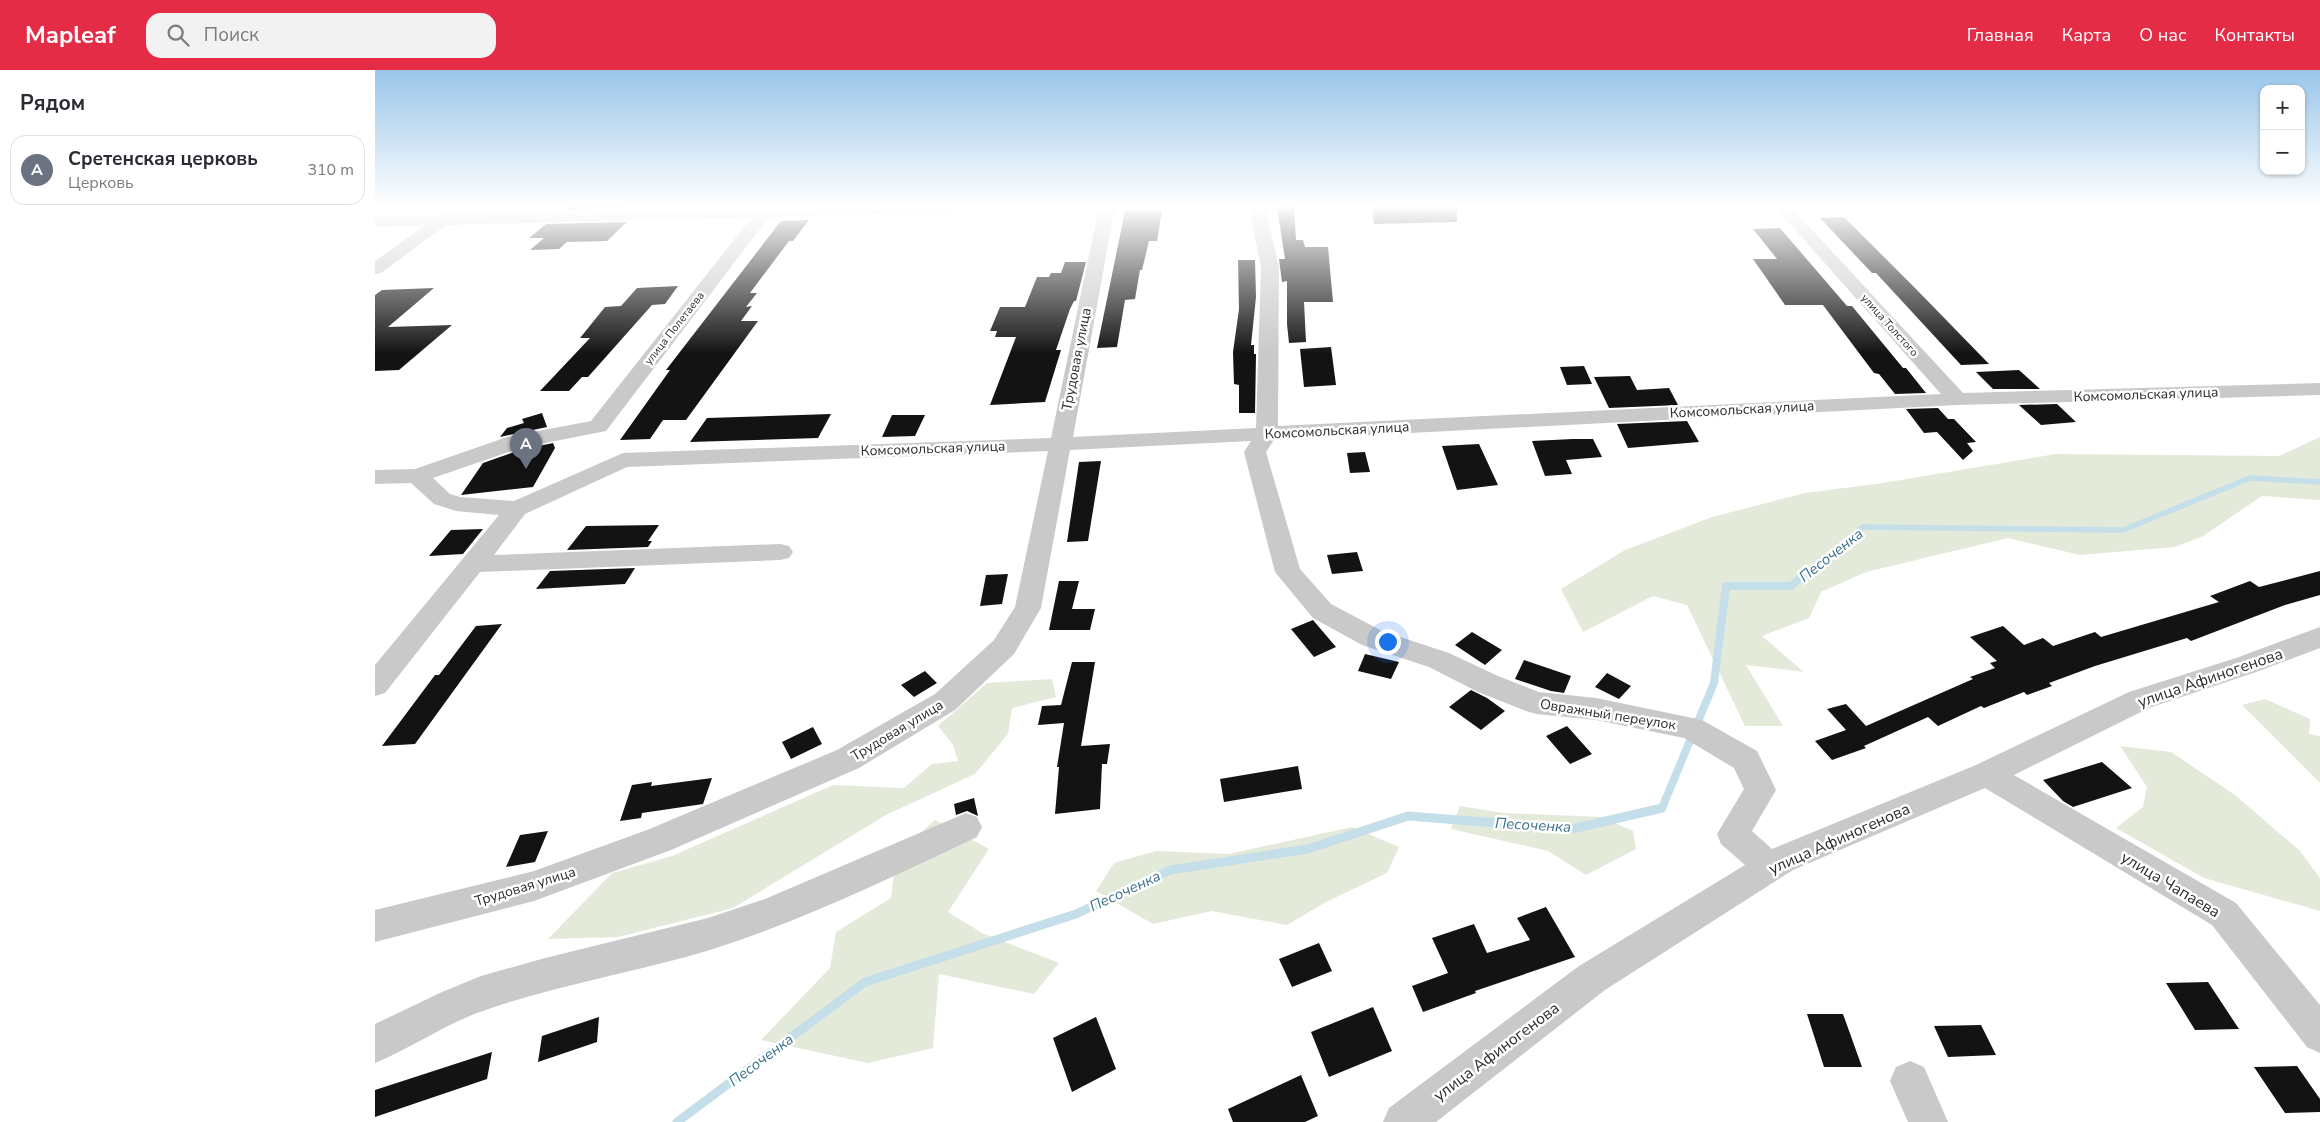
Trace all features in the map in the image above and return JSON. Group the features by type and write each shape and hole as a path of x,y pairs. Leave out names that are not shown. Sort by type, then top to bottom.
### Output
{"street":[{"path":"375,270 393,256"},
{"name":"улица Полетаева","path":"598,426 730,256"},
{"name":"Трудовая улица","path":"375,926 534,886 659,840 848,759 945,702 1004,647 1028,608 1097,256"},
{"name":"Овражный переулок","path":"1268,256 1270,267 1267,433 1255,452 1288,572 1322,612 1372,638 1439,660 1488,684 1536,703 1597,709 1691,728 1746,760 1760,790 1733,834 1770,867"},
{"name":"улица Толстого","path":"1827,256 1957,399"},
{"name":"Комсомольская улица","path":"417,476 442,498 456,504 517,509 623,460 1059,444 1957,399 2320,389"},
{"path":"375,477 417,476 515,442 598,426 623,460"},
{"path":"375,685 517,509"},
{"path":"472,564 780,552"},
{"name":"улица Афиногенова","path":"1403,1122 1592,978 1781,860 1987,774 2139,700 2246,665 2320,637"},
{"name":"улица Чапаева","path":"1987,774 2224,914 2320,1034"},
{"path":"375,1044 478,995 519,982 616,959 739,924 871,872 965,828"},
{"path":"1911,1081 1928,1122"}],"green space":[{"path":"2320,437 2320,500 2262,496 2203,536 2175,547 2080,555 2008,538 1866,572 1821,592 1809,618 1762,636 1804,672 1746,665 1783,726 1745,726 1687,605 1653,596 1583,632 1561,589 1625,550 1712,517 1805,493 1883,483 2056,454 2279,456"},
{"path":"1052,679 1056,697 1012,708 1008,734 975,774 886,815 733,908 618,937 548,939 612,873 672,856 833,785 904,788 932,764 958,761 953,745 938,726 987,683"},
{"path":"2265,699 2310,719 2309,734 2320,736 2320,783 2242,705"},
{"path":"2120,746 2171,752 2235,795 2300,851 2320,878 2320,911 2204,878 2116,828 2143,807 2147,787"},
{"path":"1460,806 1503,813 1601,817 1633,831 1636,849 1586,875 1548,851 1451,829"},
{"path":"935,820 989,849 948,912 982,933 1059,963 1034,994 939,974 933,1048 868,1063 761,1040 830,968 836,932 891,898 896,855"},
{"path":"1352,827 1399,847 1387,873 1326,902 1287,925 1212,911 1153,924 1096,891 1114,863 1156,851 1229,854"}],"building":[{"path":"754,256 778,256 750,293 757,293 746,307 752,306 741,321 758,321 686,420 663,420 650,439 620,440 670,370 666,370"},
{"path":"1116,256 1145,256 1142,270 1140,270 1135,299 1125,300 1117,347 1097,348"},
{"path":"1285,256 1329,256 1333,302 1304,302 1306,342 1289,343 1287,281 1282,282 1279,259 1285,259"},
{"path":"1775,256 1804,256 1847,306 1852,306 1926,393 1895,394 1879,374 1874,373 1823,305 1785,305 1753,259 1777,259"},
{"path":"1856,256 1883,256 1989,364 1961,365 1876,273 1872,273"},
{"path":"1238,260 1255,260 1256,297 1251,345 1254,345 1254,354 1256,354 1255,413 1239,413 1239,385 1234,384 1233,352 1239,309"},
{"path":"1065,262 1086,262 1076,301 1074,301 1070,309 1056,350 1061,350 1045,402 990,405 1016,337 995,337 997,331 990,331 1000,307 1025,307 1037,277 1049,277 1051,273 1061,273"},
{"path":"678,286 665,304 652,305 588,377 582,377 569,391 540,391 590,338 580,338 605,307 621,306 637,288"},
{"path":"434,288 388,327 452,325 399,370 375,371 375,295 382,290"},
{"path":"1331,347 1336,385 1304,387 1300,349"},
{"path":"1584,366 1592,384 1567,385 1560,367"},
{"path":"2019,370 2040,389 1993,389 1976,372"},
{"path":"1630,376 1637,390 1669,388 1678,405 1609,408 1594,377"},
{"path":"2057,404 2076,422 2041,425 2019,405"},
{"path":"1938,408 1948,419 1954,419 1976,442 1967,443 1973,451 1963,460 1937,432 1924,433 1906,409"},
{"path":"542,413 547,427 500,437 507,428 524,423 522,419"},
{"path":"831,414 818,438 690,442 707,418"},
{"path":"892,415 925,415 915,436 882,437"},
{"path":"1687,421 1699,442 1628,448 1617,424"},
{"path":"1593,439 1602,457 1566,460 1572,474 1545,476 1532,441"},
{"path":"553,443 555,448 533,487 461,495 483,463 520,450"},
{"path":"1479,444 1498,485 1457,490 1442,446"},
{"path":"1365,452 1370,472 1350,473 1347,453"},
{"path":"1101,461 1088,541 1067,542 1079,462"},
{"path":"659,525 648,541 652,541 648,547 567,550 586,526"},
{"path":"483,529 463,554 429,556 451,530"},
{"path":"1357,552 1363,571 1332,574 1327,555"},
{"path":"635,568 625,584 536,589 550,571"},
{"path":"2320,571 2320,595 2285,605 2191,641 2187,638 2095,666 2049,683 2052,686 2027,695 2024,692 1984,708 1981,706 1938,726 1928,717 1864,746 1866,748 1832,760 1815,741 1846,730 1827,709 1846,704 1866,726 1973,679 1970,677 1995,668 1990,663 1997,661 1970,637 2003,626 2024,645 2043,638 2053,646 2095,632 2101,637 2219,602 2210,596 2250,581 2259,587"},
{"path":"1008,574 1002,604 980,606 986,575"},
{"path":"1059,581 1079,581 1072,609 1095,609 1090,630 1049,630"},
{"path":"1313,620 1336,647 1314,657 1291,629"},
{"path":"502,624 415,744 382,746 435,675 439,675 476,626"},
{"path":"1472,632 1502,650 1485,665 1455,645"},
{"path":"1365,654 1399,662 1391,679 1358,671"},
{"path":"1524,660 1571,676 1564,693 1551,691 1515,679"},
{"path":"1072,662 1095,662 1081,746 1110,744 1107,764 1102,764 1100,809 1055,814 1059,767 1057,767 1064,723 1038,725 1042,706 1061,705"},
{"path":"925,671 937,683 914,697 901,685"},
{"path":"1607,673 1631,686 1619,699 1595,687"},
{"path":"1471,690 1487,698 1505,711 1481,730 1449,707"},
{"path":"1567,726 1592,754 1570,764 1546,736"},
{"path":"813,727 822,744 791,759 782,742"},
{"path":"2102,762 2132,788 2073,807 2063,801 2043,780"},
{"path":"1298,766 1302,789 1224,802 1220,779"},
{"path":"712,778 703,804 642,813 641,818 620,821 632,785 652,782 651,786"},
{"path":"974,798 978,816 967,811 956,815 954,804"},
{"path":"548,831 535,862 506,867 520,835"},
{"path":"1546,907 1575,957 1475,991 1476,993 1423,1012 1412,986 1448,973 1432,938 1474,924 1487,953 1530,940 1517,918"},
{"path":"1319,943 1332,971 1292,987 1279,959"},
{"path":"2208,982 2239,1029 2195,1030 2166,983"},
{"path":"1373,1007 1392,1051 1329,1077 1311,1032"},
{"path":"1807,1014 1843,1014 1862,1067 1824,1067"},
{"path":"599,1017 597,1042 538,1062 542,1036"},
{"path":"1096,1017 1116,1069 1072,1092 1053,1038"},
{"path":"1981,1025 1996,1055 1948,1057 1934,1026"},
{"path":"492,1052 487,1079 375,1117 375,1090"},
{"path":"2297,1066 2320,1099 2320,1112 2285,1113 2254,1067"},
{"path":"1301,1075 1318,1116 1305,1122 1233,1122 1228,1109"}],"waterway":[{"name":"Песоченка","path":"1822,560 1863,527 2123,530 2250,478 2320,482"},
{"name":"Песоченка","path":"1662,808 1714,683 1726,586 1791,586 1824,559"},
{"name":"Песоченка","path":"677,1122 865,982 1076,914 1170,870 1308,849 1408,816 1572,829 1662,808"},
{"name":"Песоченка","path":"1658,809 1662,808"}],"place":[{"name":"Сретенская церковь","path":"526,469"}]}
